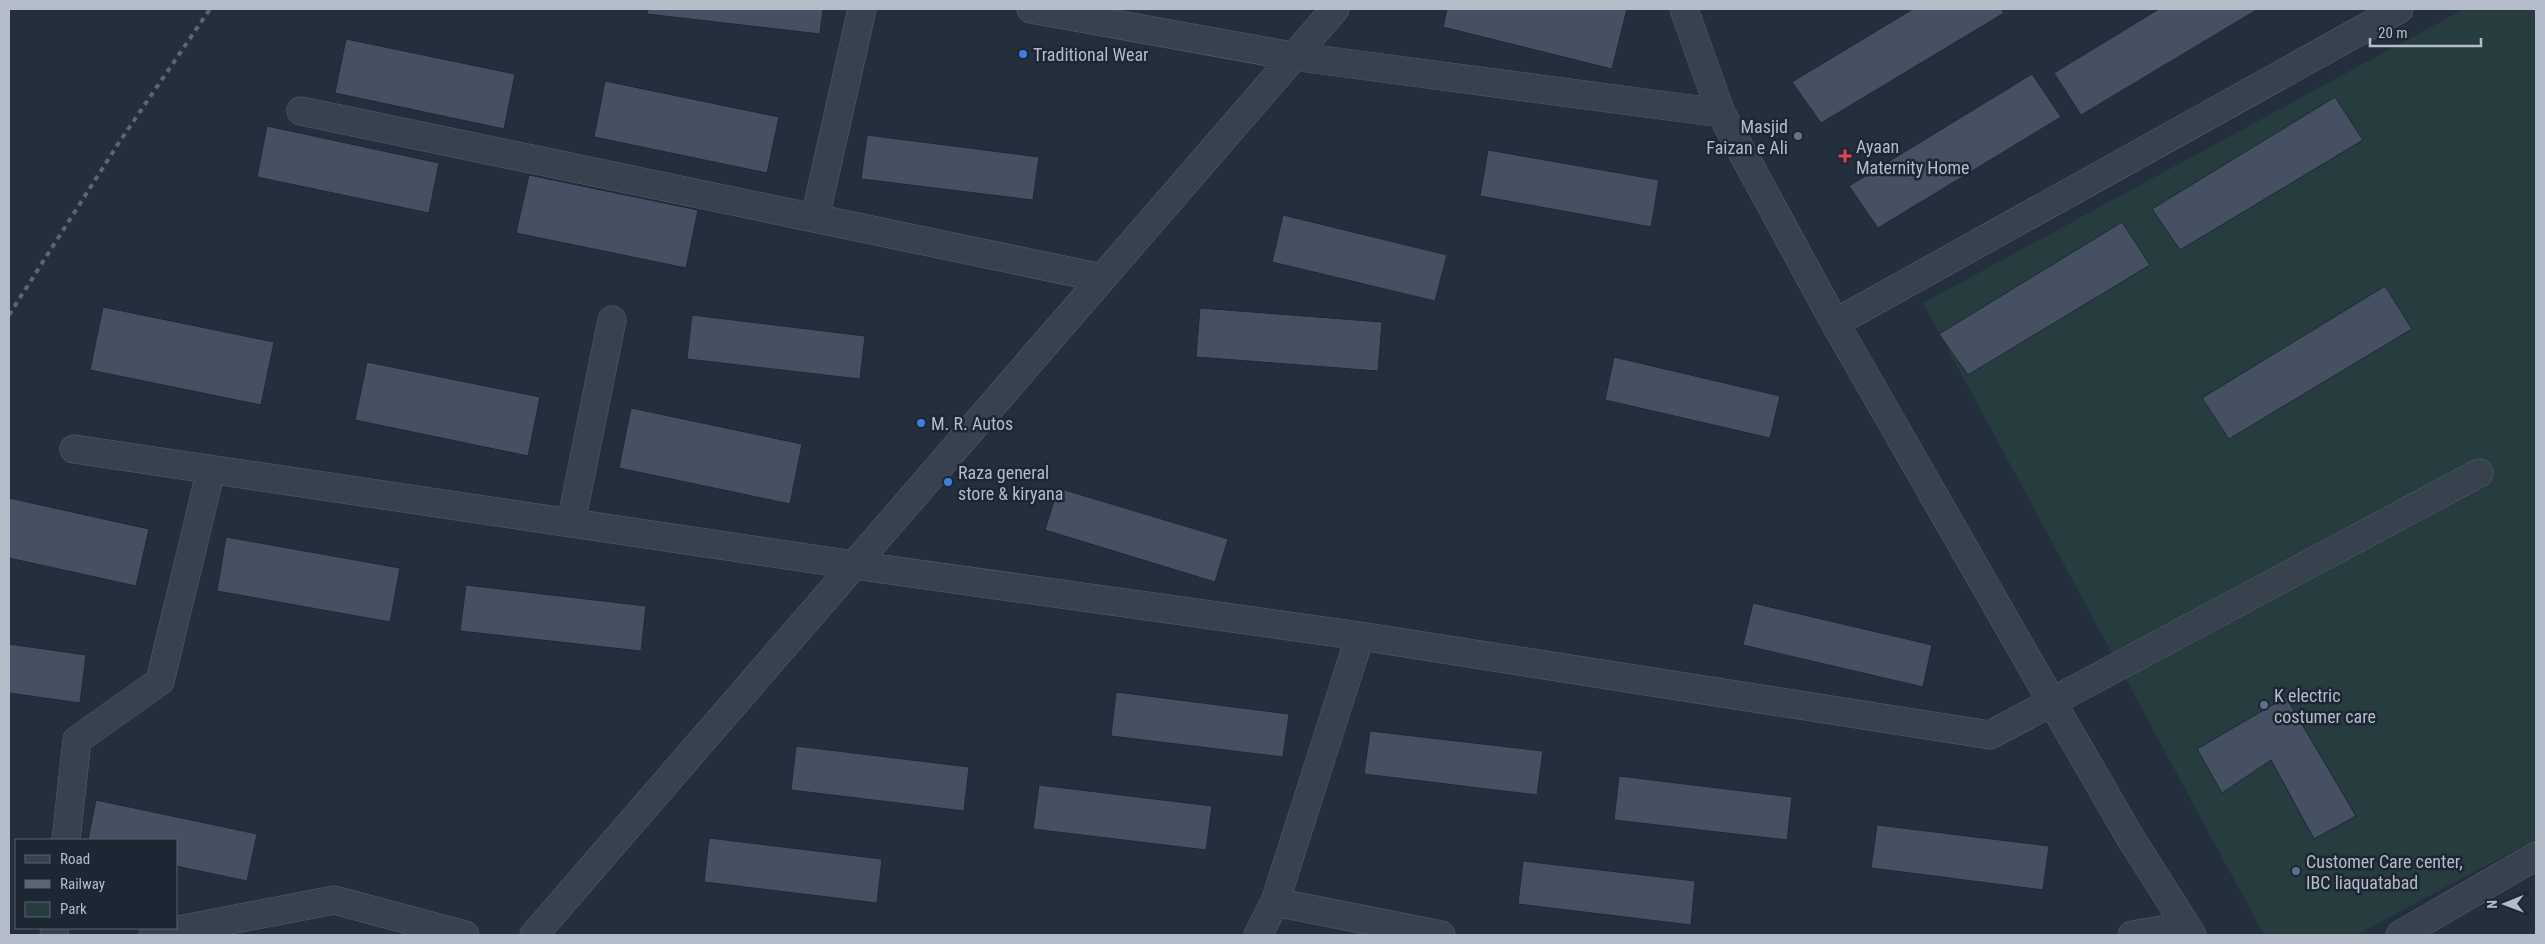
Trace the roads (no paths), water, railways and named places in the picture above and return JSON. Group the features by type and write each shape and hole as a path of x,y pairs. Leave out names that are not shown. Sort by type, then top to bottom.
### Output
{"street":[{"path":"815,218 862,9"},
{"path":"1031,9 1292,56 1721,113"},
{"path":"534,935 1292,56 1335,9"},
{"path":"1684,9 1721,113 1835,323 2130,836 2189,931 2132,935"},
{"path":"1835,323 2399,9"},
{"path":"301,111 1102,278"},
{"path":"571,523 612,320"},
{"path":"74,449 854,565 1360,636 1990,735 2479,473"},
{"path":"66,839 78,740 160,681 211,470"},
{"path":"1258,935 1275,902 1360,636"},
{"path":"2400,935 2536,856"},
{"path":"153,935 334,900 466,935"},
{"path":"1275,902 1440,935"}],"railway":[{"path":"9,315 118,144 210,9"}],"place":[{"name":"Traditional Wear","path":"1023,54"},
{"name":"Masjid Faizan e Ali","path":"1798,136"},
{"name":"Ayaan Maternity Home","path":"1845,156"},
{"name":"M. R. Autos","path":"921,423"},
{"name":"Raza general store & kiryana","path":"948,482"},
{"name":"K electric costumer care","path":"2264,705"},
{"name":"Customer Care center, IBC liaquatabad","path":"2296,871"}]}
